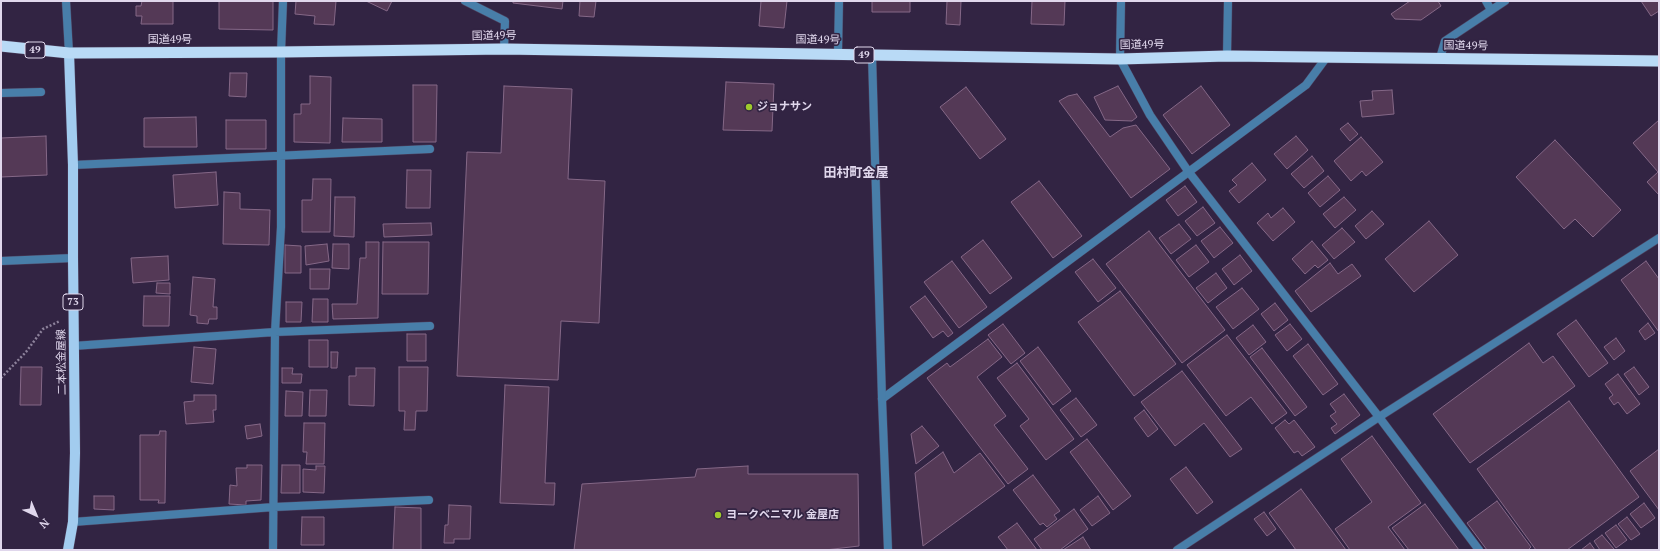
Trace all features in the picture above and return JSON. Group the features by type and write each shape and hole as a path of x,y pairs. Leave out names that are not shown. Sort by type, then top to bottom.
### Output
{"highway":[{"name":"国道49号","path":"1,46 69,53 504,49 838,53 872,55 1120,59 1226,56 1659,61"}],"main road":[{"name":"二本松金屋線","path":"68,550 73,522 75,453 72,258 73,165 69,53"}],"street":[{"path":"66,1 69,53"},
{"path":"273,550 275,332 281,227 280,156 283,1"},
{"path":"465,1 505,21 504,49"},
{"path":"838,53 839,1"},
{"path":"1121,1 1120,59 1150,115 1188,171 1379,417 1479,550"},
{"path":"1226,56 1228,1"},
{"path":"1486,1 1491,10"},
{"path":"1440,58 1445,41 1504,1"},
{"path":"872,55 888,550"},
{"path":"882,399 1306,85 1326,58"},
{"path":"1,93 41,92"},
{"path":"73,165 430,149"},
{"path":"1177,550 1379,417 1659,238"},
{"path":"1,261 72,258"},
{"path":"73,346 275,332 430,326"},
{"path":"73,522 274,508 428,500"}],"path":[{"path":"1,378 26,352 43,329 73,315"}],"building":[{"path":"142,1 173,1 173,24 141,24 142,16 136,16 136,6 141,6"},
{"path":"219,1 273,1 273,30 219,29"},
{"path":"296,1 336,1 334,25 314,24 315,16 295,14"},
{"path":"366,1 392,1 387,11"},
{"path":"513,1 563,1 562,9 513,3"},
{"path":"580,1 596,1 594,17 579,16"},
{"path":"761,1 787,1 784,28 759,26"},
{"path":"872,1 910,1 910,12 872,12"},
{"path":"947,1 961,1 960,25 946,24"},
{"path":"1032,1 1065,1 1064,25 1031,24"},
{"path":"1410,1 1438,1 1441,6 1421,20 1395,19 1391,14"},
{"path":"1641,1 1659,1 1659,11 1651,16"},
{"path":"230,73 247,73 246,97 229,96"},
{"path":"310,76 331,77 330,143 294,142 294,114 301,114 301,104 310,104"},
{"name":"ジョナサン","path":"726,82 774,84 772,131 723,130"},
{"path":"413,85 437,85 436,142 413,142"},
{"path":"504,86 572,89 568,179 605,181 599,323 561,321 558,380 457,376 467,152 501,153"},
{"path":"1118,86 1137,117 1132,121 1105,120 1094,97"},
{"path":"1201,86 1230,125 1192,154 1163,115"},
{"path":"966,87 1006,139 980,159 940,107"},
{"path":"1392,90 1394,114 1362,117 1360,101 1373,100 1372,91"},
{"path":"1077,94 1110,137 1123,128 1136,125 1170,169 1131,198 1059,101 1068,96"},
{"path":"196,117 197,147 144,147 144,118"},
{"path":"343,118 382,119 382,142 342,142"},
{"path":"226,120 266,120 266,149 226,149"},
{"path":"1659,120 1659,195 1647,182 1658,172 1633,143"},
{"path":"1348,123 1358,134 1350,141 1340,129"},
{"path":"46,136 47,175 1,177 1,138"},
{"path":"1296,136 1308,150 1287,169 1274,154"},
{"path":"1361,137 1383,162 1366,176 1362,171 1351,181 1334,161"},
{"path":"1555,140 1621,210 1593,237 1575,219 1564,229 1516,177"},
{"path":"1312,156 1324,171 1304,188 1291,174"},
{"path":"1252,163 1266,180 1239,203 1229,191 1237,185 1232,180"},
{"path":"407,170 431,170 430,208 406,208"},
{"path":"216,172 218,205 175,208 173,175"},
{"path":"1328,176 1340,190 1320,207 1308,193"},
{"path":"313,179 331,179 330,232 302,232 302,200 312,200"},
{"path":"1039,181 1082,236 1053,258 1011,202"},
{"path":"1185,186 1197,202 1178,216 1166,200"},
{"path":"224,192 240,193 240,209 270,210 269,245 223,244"},
{"path":"335,197 355,197 354,237 334,236"},
{"path":"1344,197 1356,210 1335,228 1323,214"},
{"path":"1203,207 1215,223 1197,236 1185,221"},
{"path":"1283,208 1295,222 1273,241 1257,223 1268,213 1271,218"},
{"path":"1372,211 1384,224 1366,239 1355,226"},
{"path":"1429,221 1458,255 1414,292 1385,259"},
{"path":"431,223 432,235 384,237 383,224"},
{"path":"1179,224 1191,239 1171,254 1159,238"},
{"path":"1220,227 1233,243 1214,258 1201,241"},
{"path":"1342,228 1355,242 1334,259 1322,245"},
{"path":"1149,231 1225,330 1182,363 1106,264"},
{"path":"983,240 1012,278 990,294 961,257"},
{"path":"1312,241 1328,260 1318,268 1315,265 1305,274 1292,259"},
{"path":"366,242 379,242 378,318 333,319 332,304 357,304 360,258 366,258"},
{"path":"383,242 429,242 428,294 382,294"},
{"path":"327,244 329,261 306,265 305,246"},
{"path":"333,244 349,244 349,269 332,268"},
{"path":"285,245 301,246 301,273 285,273"},
{"path":"1196,245 1209,262 1189,277 1176,260"},
{"path":"1240,255 1252,271 1234,285 1222,269"},
{"path":"168,256 169,280 133,283 131,258"},
{"path":"1093,259 1116,288 1098,302 1075,272"},
{"path":"952,261 987,307 959,328 924,282"},
{"path":"1646,261 1659,279 1659,332 1621,280"},
{"path":"1330,263 1338,274 1352,264 1361,276 1311,312 1295,291"},
{"path":"310,269 330,269 329,289 310,289"},
{"path":"1216,273 1227,288 1208,303 1196,288"},
{"path":"193,277 215,279 213,307 217,307 217,319 209,319 208,324 197,323 197,316 190,315"},
{"path":"157,283 170,283 170,294 156,293"},
{"path":"1242,288 1259,309 1233,329 1216,307"},
{"path":"1120,291 1176,364 1134,396 1078,322"},
{"path":"144,296 170,296 169,326 143,326"},
{"path":"925,296 953,333 948,337 943,331 933,338 910,307"},
{"path":"313,299 328,299 328,322 312,322"},
{"path":"286,302 302,302 301,322 286,322"},
{"path":"1275,303 1288,320 1274,331 1261,314"},
{"path":"1576,320 1608,363 1589,377 1557,334"},
{"path":"1648,323 1655,333 1645,340 1639,331"},
{"path":"1003,324 1025,353 1011,364 988,335"},
{"path":"1290,324 1302,339 1287,351 1275,335"},
{"path":"1253,325 1266,342 1249,355 1236,338"},
{"path":"407,334 426,334 426,361 407,361"},
{"path":"1227,335 1287,413 1272,424 1251,397 1226,416 1187,365"},
{"path":"1616,338 1625,351 1614,360 1604,347"},
{"path":"988,339 1002,357 977,377 1006,416 994,425 1028,469 1008,484 927,378 947,363 950,367"},
{"path":"309,340 328,340 328,367 309,367"},
{"path":"1529,343 1543,363 1553,356 1575,386 1470,463 1433,414"},
{"path":"1308,344 1338,384 1323,395 1293,356"},
{"path":"194,347 216,349 213,384 191,382"},
{"path":"1038,347 1071,391 1053,405 1020,361"},
{"path":"1262,348 1307,407 1295,416 1250,357"},
{"path":"331,352 338,352 337,368 331,368"},
{"path":"1017,363 1074,439 1046,460 1020,426 1029,419 997,378"},
{"path":"21,367 42,367 41,405 20,405"},
{"path":"399,367 428,367 427,411 416,411 415,430 404,430 405,411 399,411"},
{"path":"1634,367 1649,387 1639,395 1624,374"},
{"path":"282,368 293,368 292,374 302,374 301,383 282,383"},
{"path":"356,368 375,368 374,406 349,405 349,376 356,376"},
{"path":"1182,371 1242,449 1230,457 1204,423 1175,446 1141,402"},
{"path":"1618,374 1640,404 1627,414 1618,402 1614,405 1609,398 1613,395 1605,384"},
{"path":"505,385 549,387 545,483 555,483 554,505 500,503"},
{"path":"310,390 327,390 326,416 309,416"},
{"path":"286,391 303,392 302,416 285,416"},
{"path":"1344,394 1360,415 1335,434 1331,428 1337,424 1330,416 1336,412 1330,404"},
{"path":"194,395 216,395 216,410 213,410 214,422 186,424 184,402 194,401"},
{"path":"1076,398 1097,425 1081,437 1060,410"},
{"path":"1569,401 1639,497 1567,550 1536,550 1477,469"},
{"path":"1144,410 1158,429 1148,437 1134,418"},
{"path":"1285,420 1289,424 1294,420 1315,447 1302,456 1298,451 1294,453 1275,428"},
{"path":"304,423 325,423 324,464 306,464 307,452 303,452"},
{"path":"260,424 262,436 247,439 245,426"},
{"path":"922,426 939,446 916,464 911,434"},
{"path":"160,431 166,431 165,503 158,503 159,500 140,500 140,435 159,435"},
{"path":"1372,436 1421,503 1388,527 1405,550 1350,550 1335,529 1372,502 1341,459"},
{"path":"1087,439 1131,496 1113,510 1070,452"},
{"path":"1659,449 1659,510 1630,471"},
{"path":"943,452 954,473 980,453 1005,486 923,546 915,473"},
{"path":"247,465 262,465 261,500 246,501 246,505 229,504 230,485 237,486 236,468 247,468"},
{"path":"282,465 300,465 300,493 281,493"},
{"path":"316,466 325,466 324,493 303,492 303,469 316,470"},
{"name":"ヨークベニマル 金屋店","path":"748,466 748,474 858,474 859,546 825,550 574,550 582,484 695,477 697,469"},
{"path":"1186,467 1213,502 1197,514 1170,479"},
{"path":"1033,475 1060,511 1054,515 1057,519 1047,527 1043,523 1040,525 1013,490"},
{"path":"1301,489 1346,550 1296,550 1269,513"},
{"path":"94,496 114,496 114,510 94,509"},
{"path":"1098,496 1110,513 1092,526 1080,510"},
{"path":"1497,501 1531,547 1528,550 1487,550 1467,523"},
{"path":"1644,503 1655,518 1641,528 1630,514"},
{"path":"1425,504 1459,550 1409,550 1392,528"},
{"path":"449,505 471,506 470,539 454,539 454,543 444,543 445,525 448,525"},
{"path":"395,507 421,508 421,550 393,550"},
{"path":"1074,509 1088,529 1060,550 1042,550 1034,539"},
{"path":"1264,512 1276,529 1267,536 1254,519"},
{"path":"302,517 324,517 324,545 301,545"},
{"path":"1627,517 1640,534 1631,540 1618,524"},
{"path":"1017,523 1037,550 1008,550 998,537"},
{"path":"1616,525 1627,540 1616,548 1605,533"},
{"path":"1602,535 1614,549 1613,550 1600,550 1594,541"},
{"path":"1083,537 1091,550 1063,550"},
{"path":"1590,543 1595,550 1581,550"}],"place":[{"name":"ジョナサン","path":"749,107"},
{"name":"ヨークベニマル 金屋店","path":"718,515"}],"district":[{"name":"田村町金屋","path":"856,173"}]}
